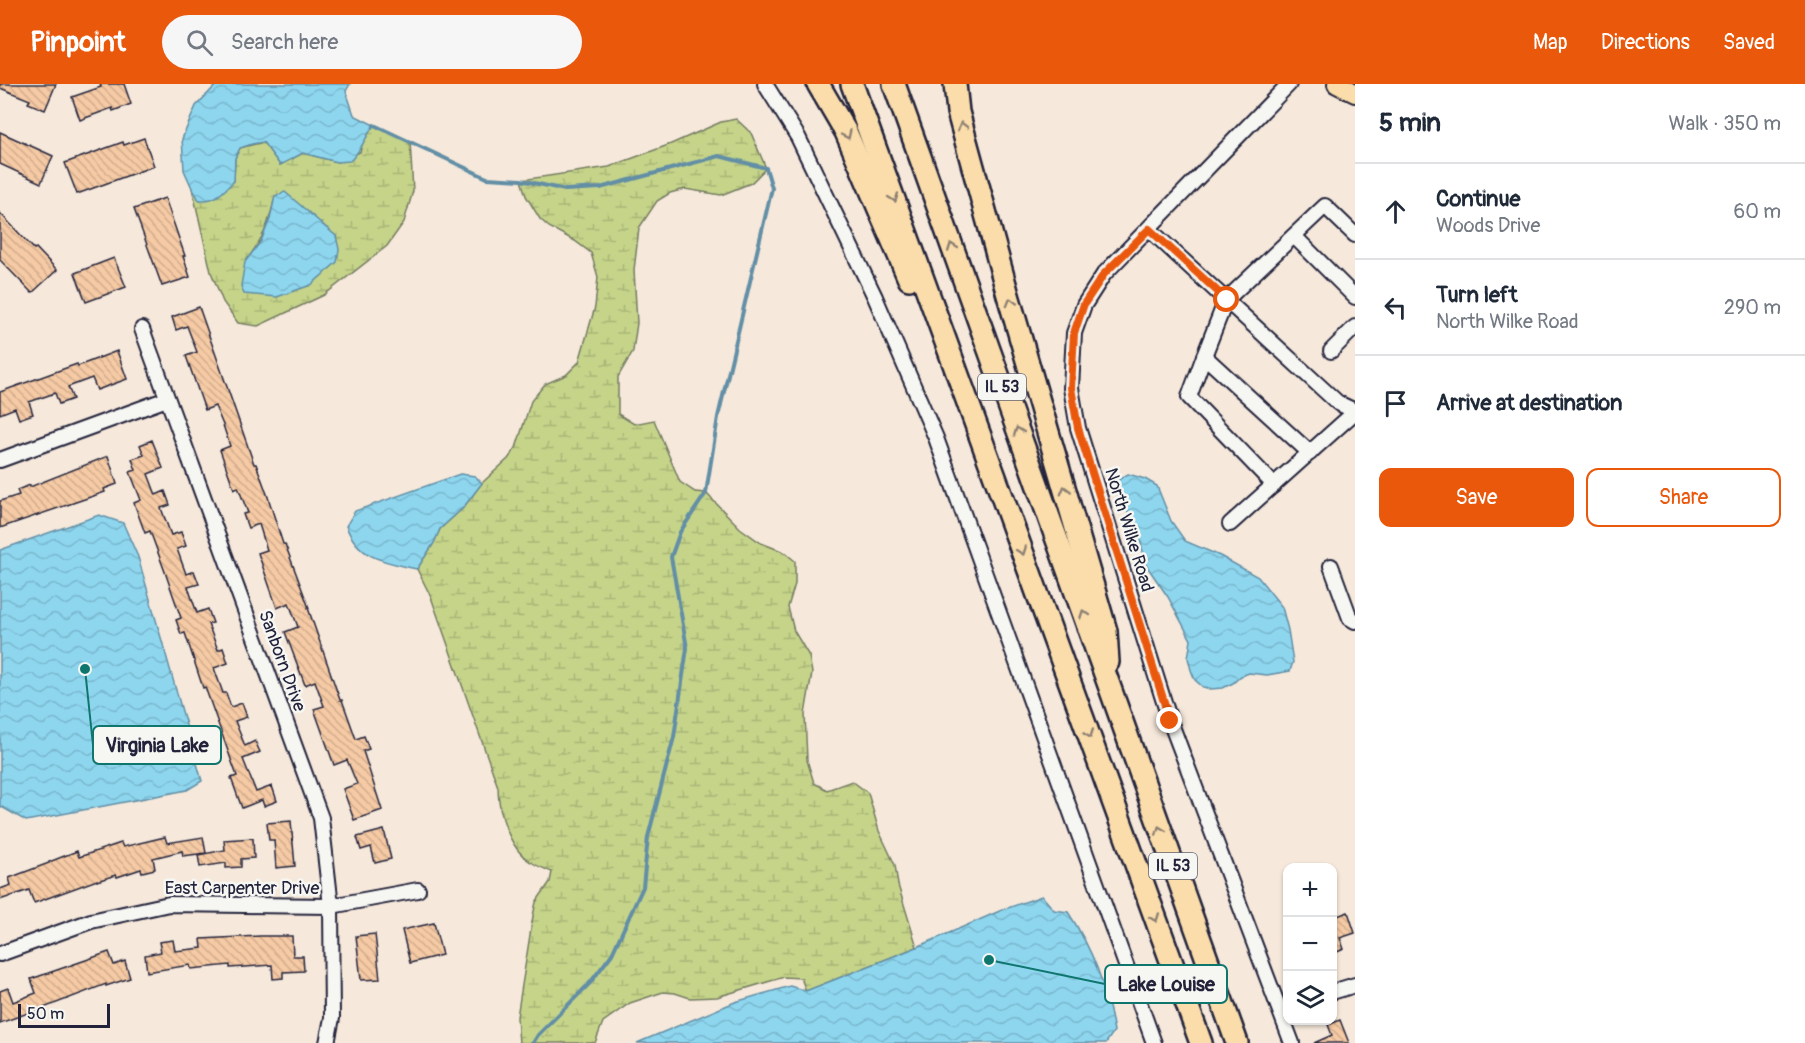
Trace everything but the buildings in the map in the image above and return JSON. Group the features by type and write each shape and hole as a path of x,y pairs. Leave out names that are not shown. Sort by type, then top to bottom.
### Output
{"highway":[{"path":"818,84 846,132 1002,496"},
{"name":"IL 53","path":"852,84 1201,1043"},
{"name":"IL 53","path":"894,84 1237,1043"},
{"path":"955,84 958,112 1008,296 1106,632 1110,689"}],"main road":[{"path":"1337,84 1355,93"}],"street":[{"path":"765,84 798,137 870,286 936,438 1149,1041"},
{"name":"North Wilke Road","path":"1283,1006 1170,721 1078,428 1071,388 1074,333 1084,304 1104,274 1289,84"},
{"path":"1274,485 1189,397 1227,300 1325,206 1355,235"},
{"path":"1149,229 1338,403 1355,411 1230,524"},
{"path":"1294,236 1355,297"},
{"path":"1331,351 1355,327"},
{"name":"Sanborn Drive","path":"142,329 321,819 331,906 332,1018 327,1043"},
{"path":"1204,356 1310,453"},
{"path":"0,460 167,399"},
{"path":"1331,566 1350,618 1355,621"},
{"name":"East Carpenter Drive","path":"0,954 91,921 169,904 331,906 418,890"},
{"path":"1337,990 1355,985"},
{"name":"North Wilke Road","path":"1288,1025 1292,1043"}],"green space":[{"path":"736,119 751,133 766,168 751,183 721,195 685,189 670,193 657,201 639,228 634,270 637,323 633,351 618,377 618,414 634,424 654,420 680,482 695,492 706,493 740,528 761,543 784,552 795,561 795,584 788,607 794,631 809,656 812,673 805,714 807,760 814,783 827,790 852,781 868,793 879,831 895,865 898,885 917,947 806,991 801,978 784,977 717,997 690,998 663,992 630,1003 603,1022 595,1043 519,1043 517,1017 533,916 536,902 550,882 552,872 523,856 506,829 498,787 431,597 417,569 440,529 463,508 482,483 508,459 516,448 531,401 545,384 566,375 579,362 595,307 598,277 591,253 540,219 526,196 521,180 609,167 721,122"},
{"path":"374,125 410,141 413,191 404,222 387,246 324,295 258,326 238,323 223,302 211,272 192,188 200,200 234,181 235,158 240,148 263,142 280,165 303,153 337,162 360,152 364,138","holes":["275,196 336,236 245,262 264,231"]}],"water":[{"path":"217,84 350,84 346,91 354,115 374,125 350,161 337,162 303,153 280,165 263,142 240,148 235,158 234,181 215,198 199,200 184,170 182,139 196,106"},
{"path":"285,192 336,236 339,249 337,262 311,285 277,297 244,294 241,286 245,262 261,241 270,219 275,196"},
{"path":"460,474 475,476 482,483 463,508 440,529 417,569 384,561 366,553 358,546 346,526 355,511"},
{"path":"1128,474 1145,479 1157,486 1171,521 1185,541 1220,556 1258,577 1282,607 1293,662 1290,671 1267,675 1249,673 1223,688 1203,687 1195,680 1188,658 1191,640 1168,597 1146,565 1138,530 1118,496 1116,481"},
{"path":"99,515 123,523 138,557 202,781 187,790 26,821 0,806 0,550"},
{"path":"1042,896 1054,910 1068,912 1091,954 1103,984 1114,1031 1106,1043 637,1043 735,1002 790,986 806,991 1002,910"}],"waterway":[{"path":"374,125 487,178 521,180 565,190 600,188 719,156 766,168 772,188 718,417 706,493 680,532 671,557 687,648 674,737 648,837 643,887 612,954 590,983 538,1035 533,1043"}],"place":[{"name":"Virginia Lake","path":"85,669"},
{"name":"Lake Louise","path":"989,960"}],"route":[{"path":"1170,721 1078,428 1071,388 1074,333 1084,304 1104,274 1149,229 1227,300"}]}
